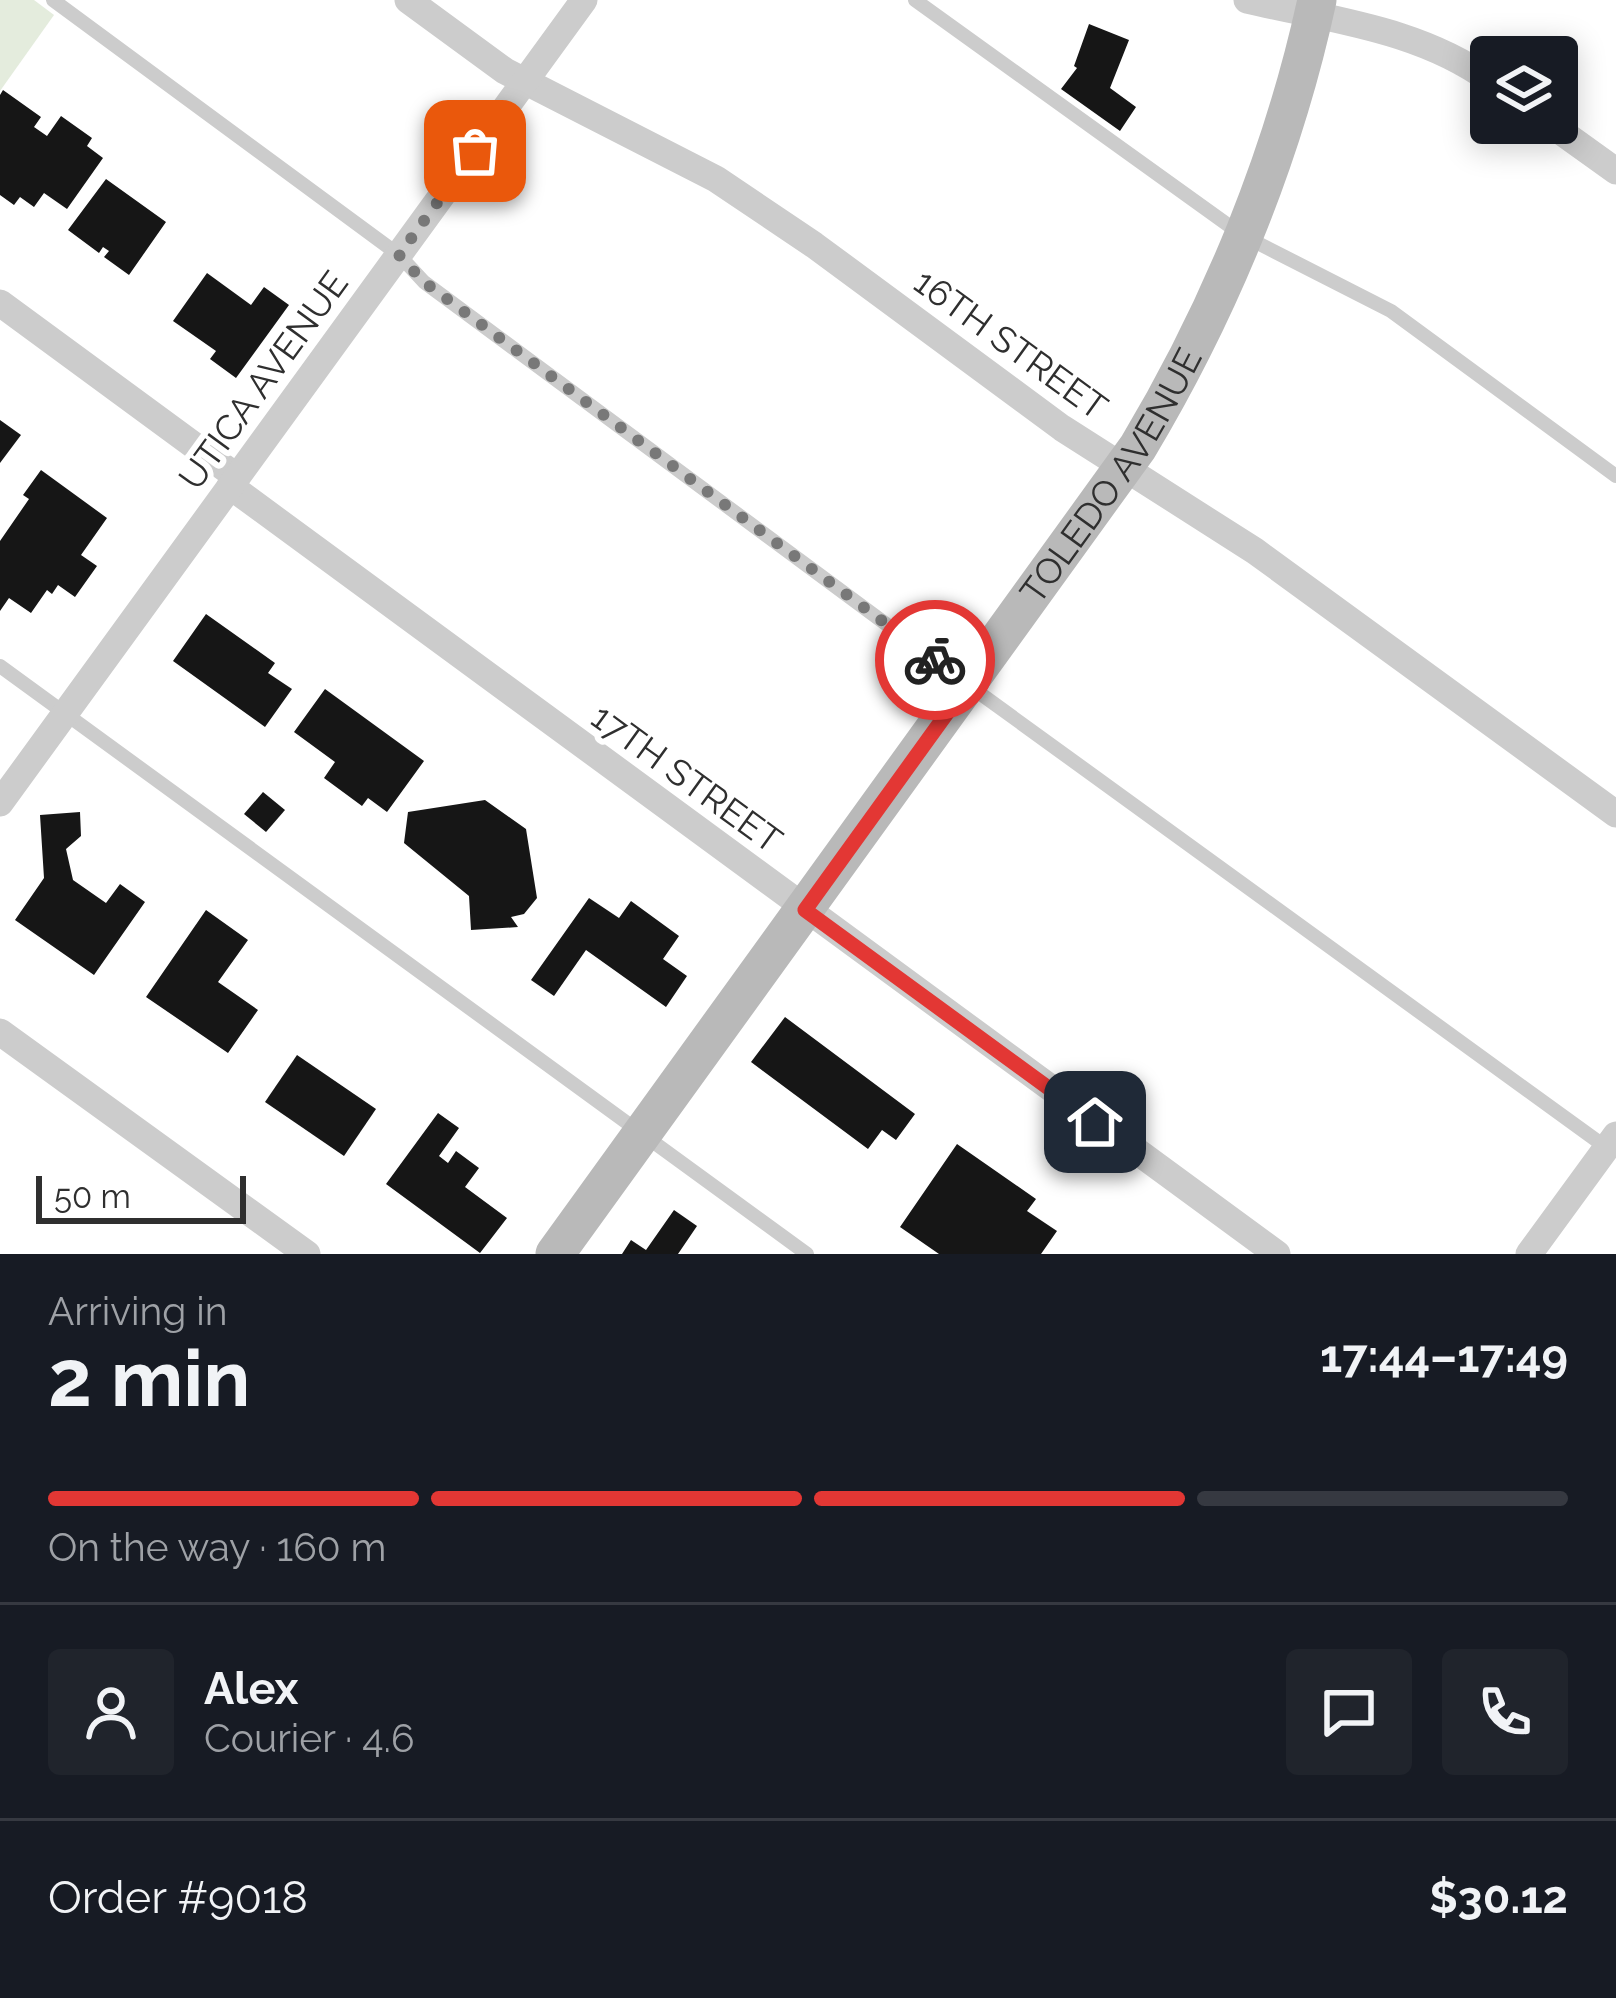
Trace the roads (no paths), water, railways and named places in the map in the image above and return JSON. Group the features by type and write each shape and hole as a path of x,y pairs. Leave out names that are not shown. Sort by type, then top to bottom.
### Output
{"street":[{"name":"16TH STREET","path":"408,0 525,81 716,179 814,245 1062,428 1255,551 1616,814"},
{"name":"UTICA AVENUE","path":"0,803 584,0"},
{"path":"1247,0 1316,8 1449,52 1470,66"},
{"name":"TOLEDO AVENUE","path":"555,1254 1124,467 1179,379 1242,235 1302,71 1316,8"},
{"path":"1578,144 1616,171"},
{"name":"17TH STREET","path":"0,303 805,910 1276,1254"},
{"path":"0,1032 307,1254"},
{"path":"1529,1254 1613,1146"}],"lane":[{"path":"53,0 399,255 424,282 968,684 1613,1146"},
{"path":"915,0 1242,235 1391,311 1616,476"},
{"path":"0,667 807,1254"}]}
